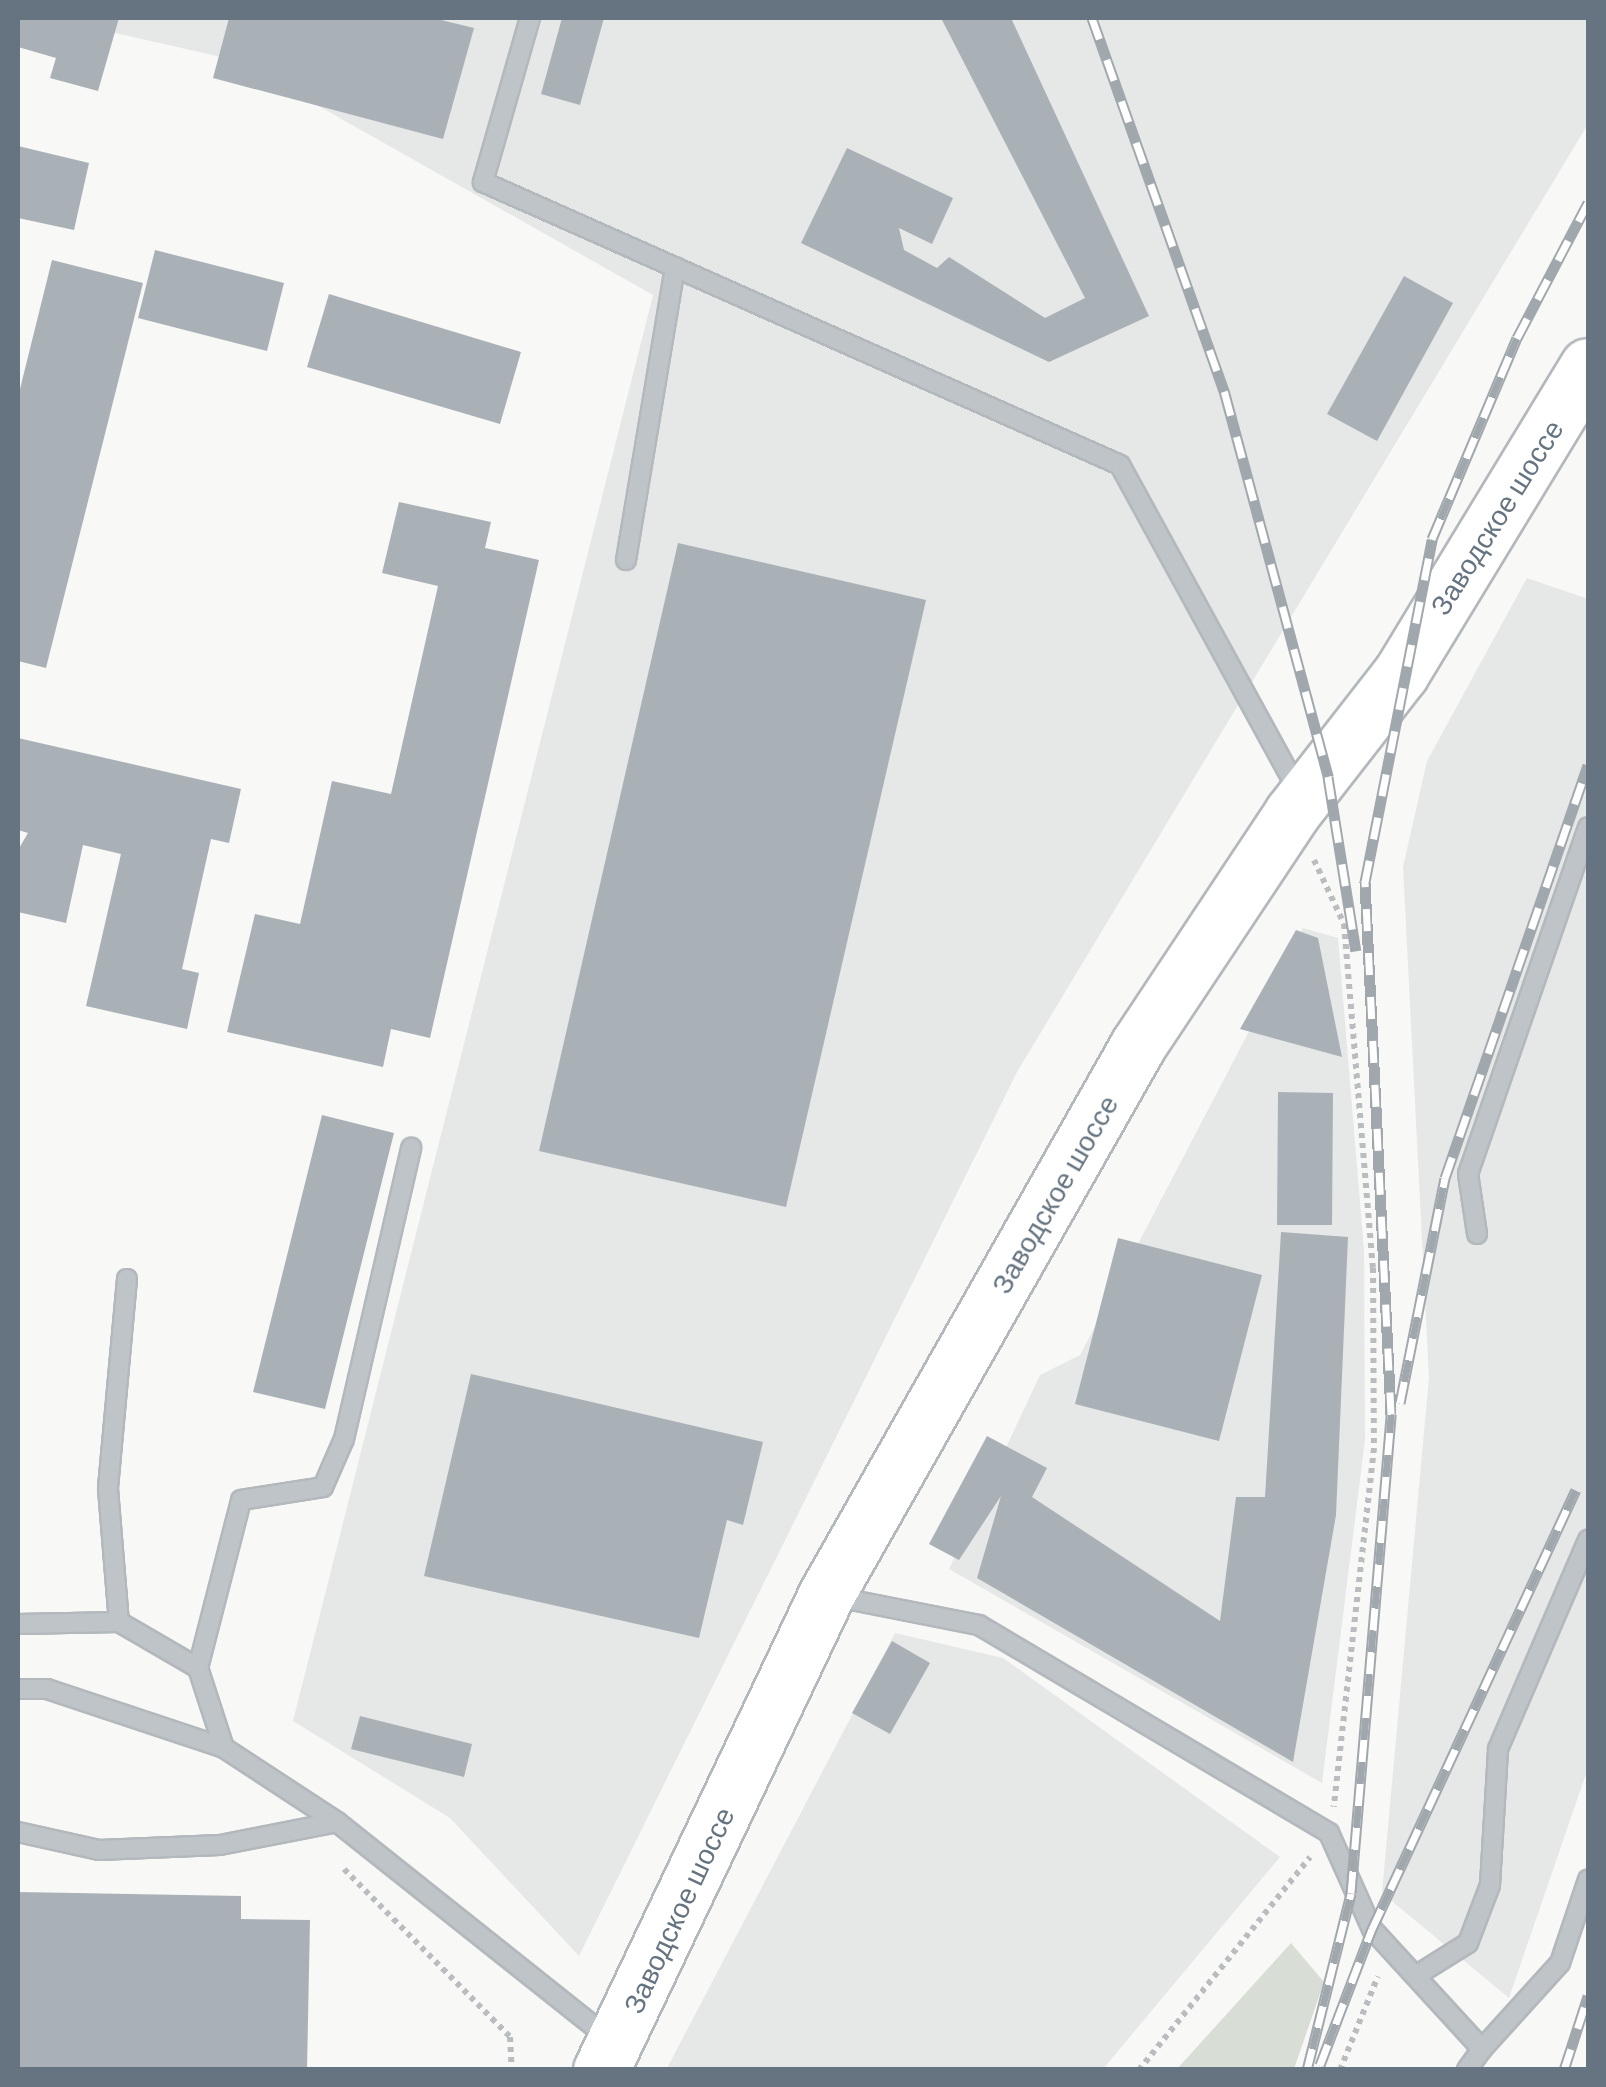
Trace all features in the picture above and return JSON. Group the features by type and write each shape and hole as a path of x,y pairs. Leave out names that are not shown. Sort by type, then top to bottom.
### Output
{"main road":[{"name":"Заводское шоссе","path":"608,2056 826,1595 1138,1045 1298,807 1400,673 1588,366"}],"lane":[{"path":"530,18 483,182 1120,464 1298,807"},
{"path":"626,560 674,267"},
{"path":"1477,1234 1468,1174 1588,827"},
{"path":"224,1748 198,1668 242,1500 324,1487 344,1439 411,1148"},
{"path":"119,1622 108,1489 127,1279"},
{"path":"1417,1975 1468,1943 1490,1884 1498,1749 1588,1540"},
{"path":"826,1595 979,1625 1329,1833 1351,1893 1388,1952 1417,1975 1482,2049"},
{"path":"18,1624 119,1622 198,1668"},
{"path":"18,1689 48,1689 224,1748 336,1822 608,2056"},
{"path":"18,1832 99,1850 220,1845 336,1822"},
{"path":"1466,2070 1560,1963 1588,1880"}],"path":[{"path":"1139,2070 1329,1833 1374,1448 1373,1268 1344,924 1298,807"},
{"path":"304,1828 510,2037 512,2070"},
{"path":"1340,2070 1388,1952"}],"shaded area":[{"path":"49,18 1588,18 1588,124 1017,1072 579,1956 450,1818 293,1721 653,295 239,61"},
{"path":"1527,578 1588,599 1588,1768 1509,1998 1382,1893 1429,1377 1403,867 1427,761"},
{"path":"1303,928 1338,938 1364,1250 1365,1440 1322,1783 949,1569 1040,1375 1080,1355"},
{"path":"895,1633 1003,1658 1280,1857 1103,2069 666,2070"},
{"path":"1291,1943 1324,1982 1294,2069 1177,2069"}],"building":[{"path":"18,18 119,18 98,91 50,78 56,58 18,47"},
{"path":"229,18 433,18 474,28 443,139 213,78"},
{"path":"562,18 604,18 580,105 541,94"},
{"path":"941,18 1011,18 1149,316 1049,362 801,243 847,148 953,198 932,244 899,228 904,250 937,268 949,257 1045,318 1085,298"},
{"path":"18,146 89,163 74,230 18,218"},
{"path":"155,250 284,283 267,351 138,318"},
{"path":"52,260 143,283 46,668 18,661 18,397"},
{"path":"1404,276 1453,303 1377,441 1327,414"},
{"path":"329,294 521,352 500,424 307,367"},
{"path":"399,502 491,522 485,548 539,560 430,1038 391,1029 383,1067 227,1032 255,914 300,924 332,781 391,794 438,586 382,573"},
{"path":"678,543 926,600 786,1207 539,1151"},
{"path":"18,738 241,789 229,843 211,839 182,969 199,973 187,1029 86,1006 121,854 83,845 66,923 18,912 18,850 28,833 18,830"},
{"path":"1296,930 1318,938 1342,1057 1240,1029"},
{"path":"1278,1092 1333,1093 1332,1225 1277,1225"},
{"path":"322,1115 394,1133 325,1409 253,1392"},
{"path":"1281,1232 1348,1237 1336,1515 1293,1762 977,1578 1001,1496 959,1560 929,1544 987,1436 1047,1468 1032,1497 1220,1621 1236,1497 1265,1497"},
{"path":"1118,1238 1262,1275 1219,1441 1075,1404"},
{"path":"471,1374 763,1442 743,1525 727,1520 699,1638 424,1576"},
{"path":"892,1641 930,1663 890,1734 852,1713"},
{"path":"360,1716 472,1744 464,1777 351,1749"},
{"path":"18,1892 241,1896 241,1919 310,1920 307,2070 18,2070"}],"railway":[{"path":"1092,18 1225,394 1328,777 1356,951"},
{"path":"1307,2070 1351,1893 1391,1414 1365,882 1432,539 1517,338 1588,203"},
{"path":"1400,1403 1445,1178 1588,765"},
{"path":"1320,2065 1372,1929 1576,1490"},
{"path":"1564,2070 1588,1996"}]}
